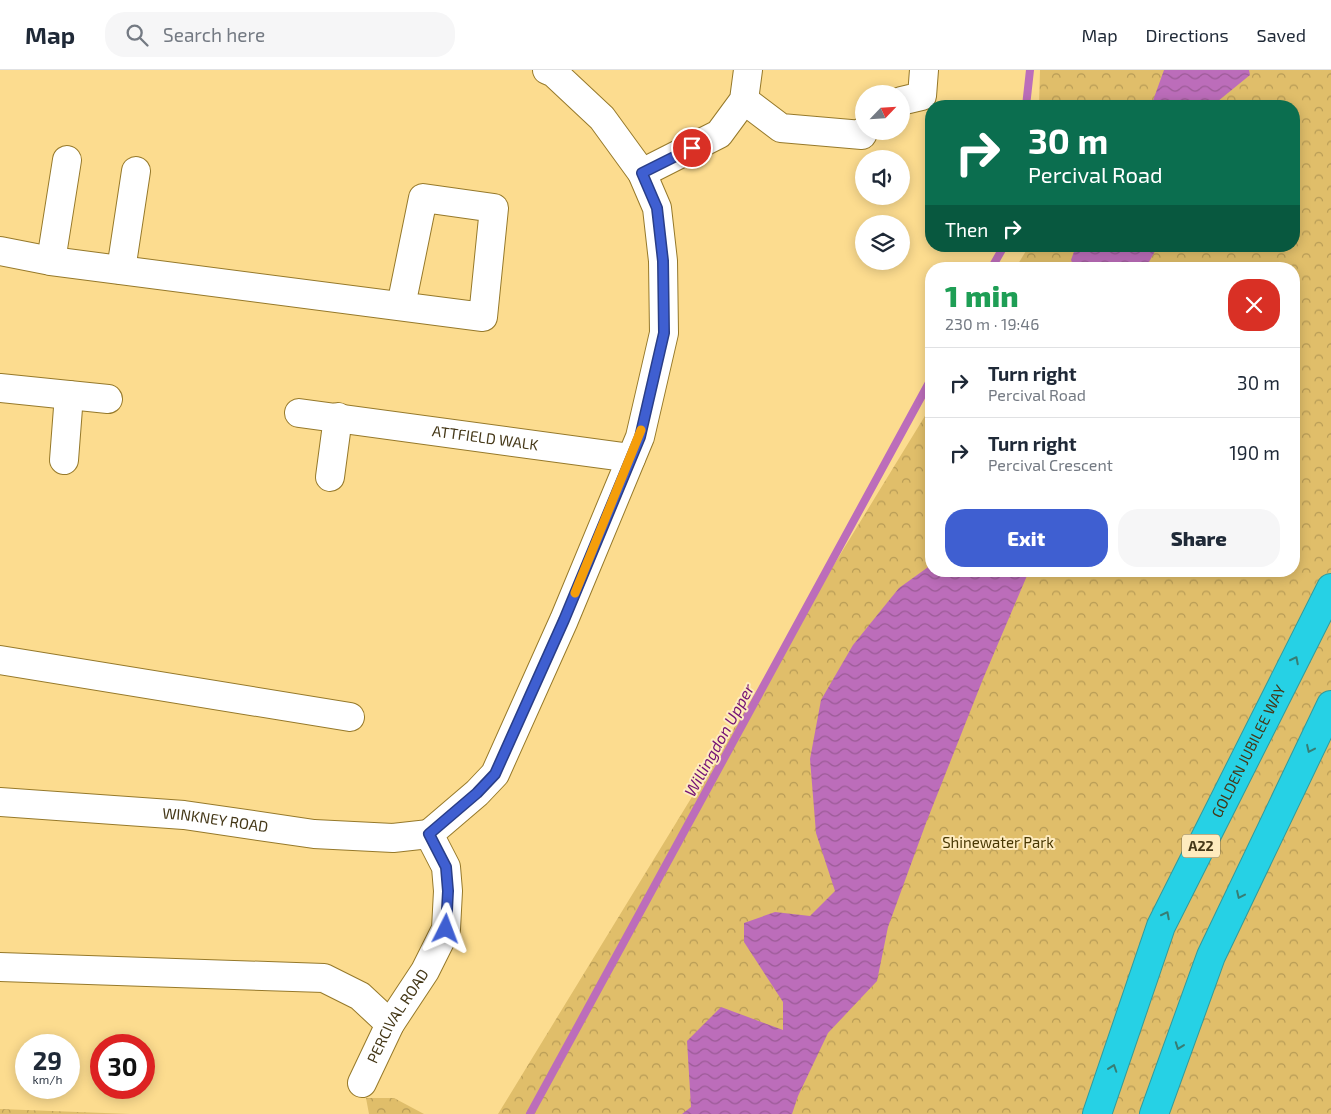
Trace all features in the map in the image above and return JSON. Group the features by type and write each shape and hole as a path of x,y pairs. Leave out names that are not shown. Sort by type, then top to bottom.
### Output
{"highway":[{"name":"GOLDEN JUBILEE WAY","path":"1097,1114 1161,926 1331,588"},
{"path":"1154,1114 1211,956 1331,705"}],"street":[{"path":"429,834 477,793 495,774 564,620 640,437 664,333 663,261 657,208 642,173 602,118 554,73 547,70"},
{"path":"642,173 719,134 744,100 748,70"},
{"path":"910,99 922,96 924,70"},
{"path":"744,100 781,128 855,133"},
{"path":"51,261 67,160"},
{"path":"121,270 136,171"},
{"path":"0,251 51,261 483,317 494,208 423,198 401,306"},
{"path":"0,388 108,399"},
{"path":"64,460 69,395"},
{"name":"ATTFIELD WALK","path":"299,412 631,458"},
{"path":"330,476 338,417"},
{"path":"0,660 350,717"},
{"name":"WINKNEY ROAD","path":"0,802 184,815 314,834 393,838 429,834"},
{"name":"PERCIVAL ROAD","path":"362,1083 390,1024 425,971 446,929 448,891 446,867 429,834"},
{"path":"0,967 324,978 360,996 390,1024"}],"green space":[{"name":"Shinewater Park","path":"1040,70 1331,70 1331,1114 498,1114 925,416 925,577 1300,577 1300,262 1019,262 1025,252 1300,252 1300,100 1039,100"},
{"path":"366,1098 394,1098 424,1114 369,1114"},
{"path":"0,1109 130,1114 0,1114"}],"water":[{"path":"1164,70 1249,70 1250,75 1219,100 1153,100"},
{"path":"1074,252 1155,252 1149,262 1072,262"},
{"path":"925,569 925,577 1026,577 983,679 926,823 888,927 877,981 828,1033 798,1096 792,1114 682,1114 691,1107 687,1041 721,1007 783,1030 783,1002 744,942 744,923 775,912 810,916 835,891 816,833 810,759 821,700 853,645 899,588"}],"waterway":[{"name":"Willingdon Upper","path":"1027,100 1030,70"},
{"name":"Willingdon Upper","path":"995,262 1001,252"},
{"name":"Willingdon Upper","path":"530,1114 925,390"}],"slow traffic":[{"path":"575,593 640,437 641,430"}],"route":[{"path":"446,929 448,891 446,867 429,834 477,793 495,774 564,620 640,437 664,333 663,261 657,208 642,173 692,148"}]}
